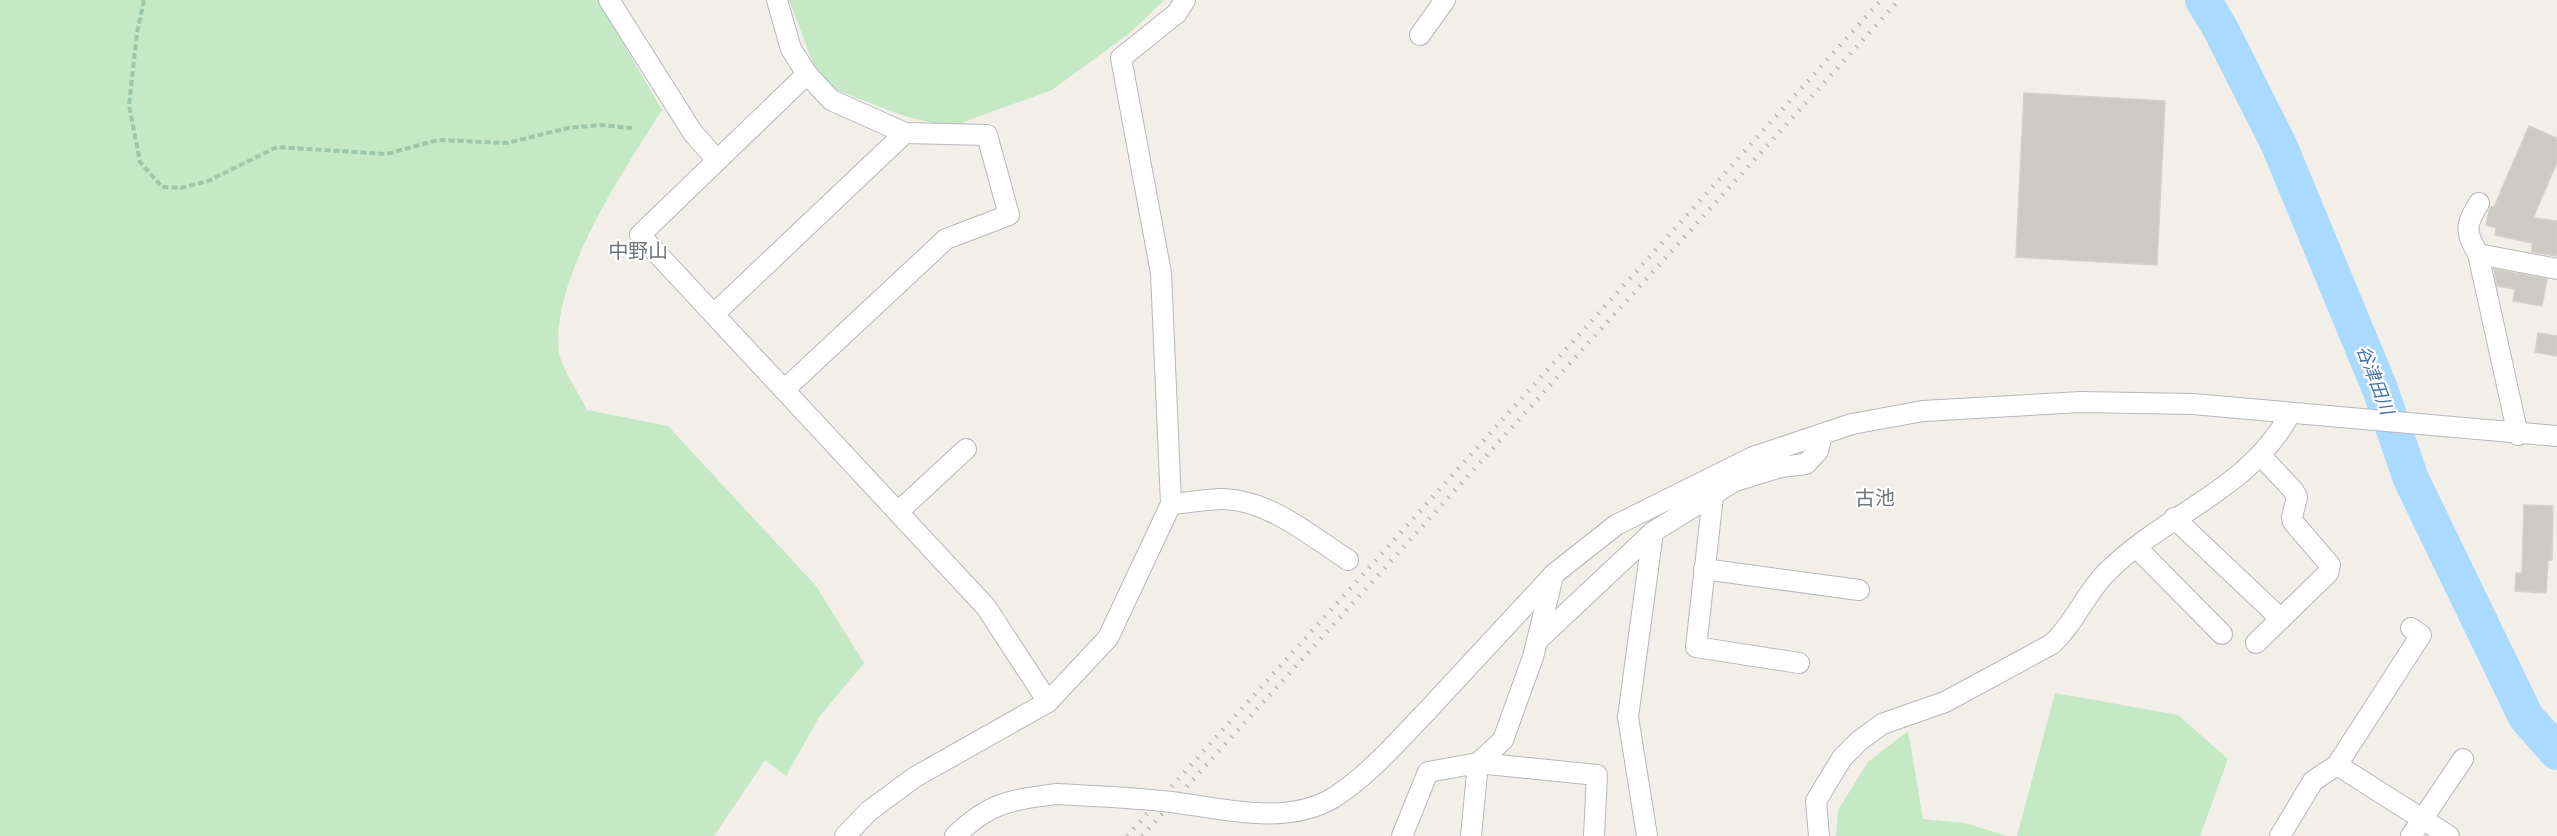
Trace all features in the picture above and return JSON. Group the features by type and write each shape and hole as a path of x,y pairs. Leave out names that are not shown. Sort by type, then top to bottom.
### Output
{"street":[{"path":"609,0 693,133 717,160"},
{"path":"777,0 791,49 807,74 831,100 905,133 987,135 1009,215 946,239 784,390"},
{"path":"845,836 869,811 915,777 1048,702 1108,638 1171,504 1161,273 1121,58 1177,13 1185,0"},
{"path":"1419,35 1445,0"},
{"path":"807,74 640,235 986,607 1048,702"},
{"path":"714,314 905,133"},
{"path":"2479,202 2467,222 2468,237 2478,254 2518,435"},
{"path":"2478,254 2557,269"},
{"path":"955,836 976,816 996,806 1016,799 1057,794 1162,801 1246,812 1300,812 1332,798 1353,783 1426,711 1554,574 1616,525 1754,457 1852,424 1923,411 2081,402 2193,404 2518,435 2557,436"},
{"path":"1819,836 1816,801 1842,758 1859,741 1882,724 1945,702 2052,644 2064,633 2107,571 2174,518 2244,473 2297,414"},
{"path":"1538,640 1653,532 1735,480 1753,474 1806,464 1818,452 1822,434"},
{"path":"898,512 966,449"},
{"path":"2256,643 2328,573 2330,565 2293,522 2297,497 2293,490 2260,456"},
{"path":"1713,496 1696,647 1799,663"},
{"path":"1171,504 1224,499 1256,506 1289,521 1348,560"},
{"path":"2174,518 2281,619"},
{"path":"1647,836 1628,717 1653,532"},
{"path":"2137,548 2222,634"},
{"path":"1704,569 1859,590"},
{"path":"1471,836 1478,763 1503,740 1538,640 1554,574"},
{"path":"2280,836 2313,781 2337,765 2421,635 2412,627"},
{"path":"2411,836 2463,759"},
{"path":"1402,836 1428,772 1478,763 1597,775 1594,836"},
{"path":"2337,765 2449,836"}],"path":[{"path":"144,0 137,33 129,105 141,162 162,187 181,188 208,181 277,147 386,154 438,140 507,143 568,128 600,125 632,128"}],"green space":[{"path":"0,0 598,0 662,110 610,194 578,259 566,292 559,323 560,358 587,410 668,426 816,586 864,663 819,717 786,776 765,760 714,836 0,836"},
{"path":"789,0 1164,0 1131,32 1052,90 950,127 904,116 821,84"},
{"path":"2055,693 2178,715 2228,759 2200,836 2017,836"},
{"path":"1908,731 1923,819 1965,823 2007,836 1836,836 1838,810 1868,762"}],"building":[{"path":"2024,93 2165,101 2157,265 2016,257"},
{"path":"2529,126 2557,138 2557,162 2533,218 2557,221 2557,256 2532,252 2532,243 2495,235 2496,228 2486,225 2490,207 2494,207"},
{"path":"2494,269 2547,279 2542,306 2513,301 2515,289 2497,286"},
{"path":"2538,333 2557,336 2557,356 2535,352"},
{"path":"2524,505 2553,506 2552,560 2548,560 2546,593 2515,591 2516,573 2522,573"}],"waterway":[{"name":"谷津田川","path":"2203,0 2220,28 2279,145 2380,389 2411,479 2526,717 2557,752"}],"railway":[{"path":"1127,836 1881,0"},
{"path":"1142,836 1899,0"}],"district":[{"name":"中野山","path":"638,251"},
{"name":"古池","path":"1875,498"}]}
